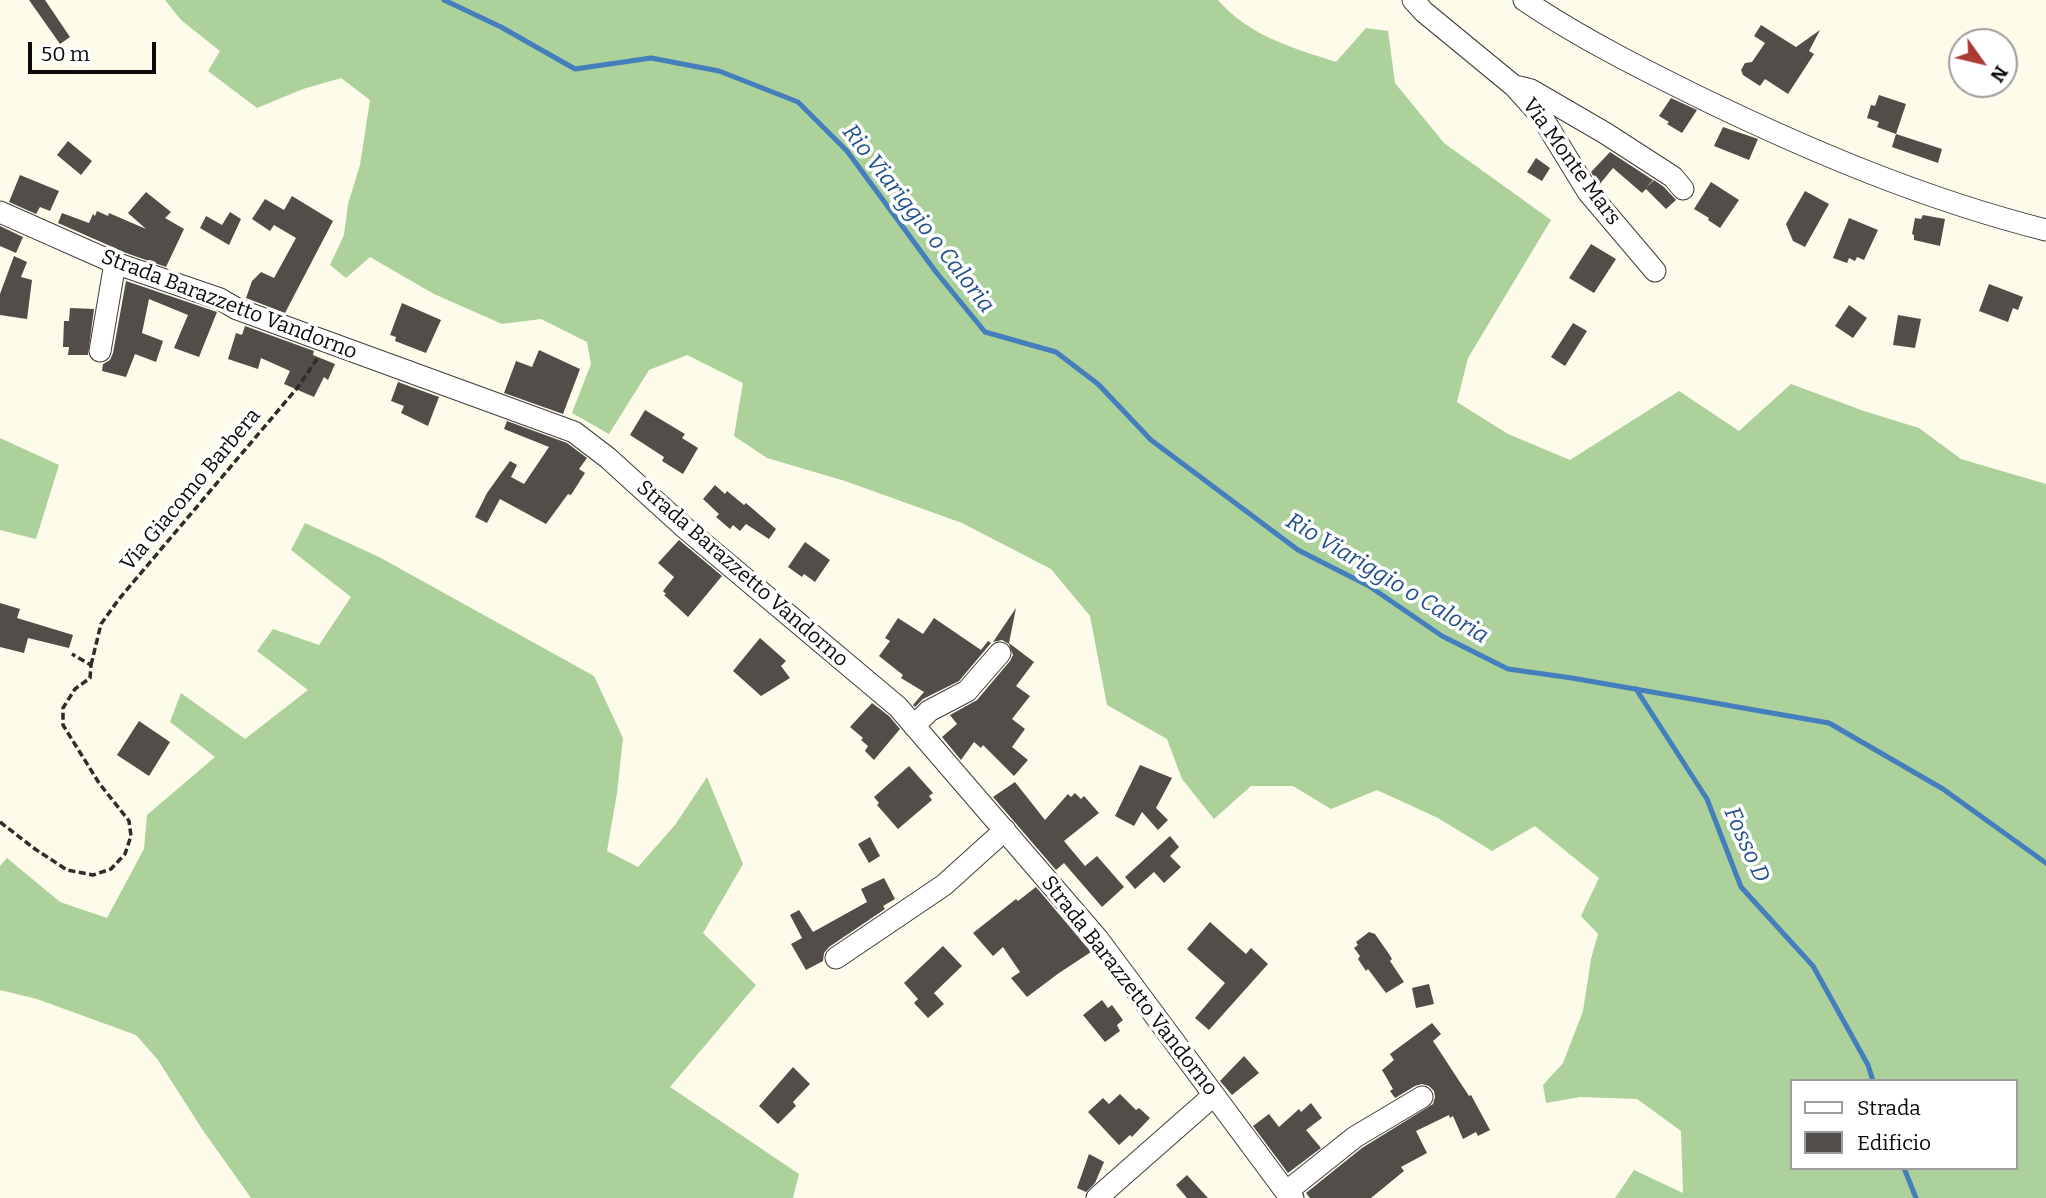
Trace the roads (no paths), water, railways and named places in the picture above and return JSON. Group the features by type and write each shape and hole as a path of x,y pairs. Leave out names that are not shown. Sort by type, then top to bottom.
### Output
{"street":[{"name":"Via Monte Mars","path":"1413,0 1514,86 1542,117 1588,192 1655,271"},
{"path":"1524,0 1646,71 1762,127 1878,177 1998,218 2046,230"},
{"name":"Via Monte Mars","path":"1514,86 1531,90 1605,133 1673,177 1683,189"},
{"name":"Strada Barazzetto Vandorno","path":"0,212 115,263 220,299 237,309 574,432 608,458 685,528 898,707 1098,939 1289,1195"},
{"path":"100,351 115,263"},
{"path":"914,726 929,711 967,691 1000,653"},
{"path":"836,958 944,885 1005,830"},
{"path":"1097,1198 1214,1096"},
{"path":"1289,1195 1355,1136 1422,1097"}],"waterway":[{"name":"Rio Viariggio o Caloria","path":"444,0 501,27 575,69 651,58 719,71 798,102 847,151 936,272 985,332 1056,352 1098,384 1151,440 1298,550 1369,586 1442,636 1508,669 1829,723 1943,789 2046,863"},
{"name":"Fosso D","path":"1636,689 1707,799 1741,887 1813,966 1868,1065 1872,1079"},
{"name":"Fosso D","path":"1905,1170 1916,1198"}]}
